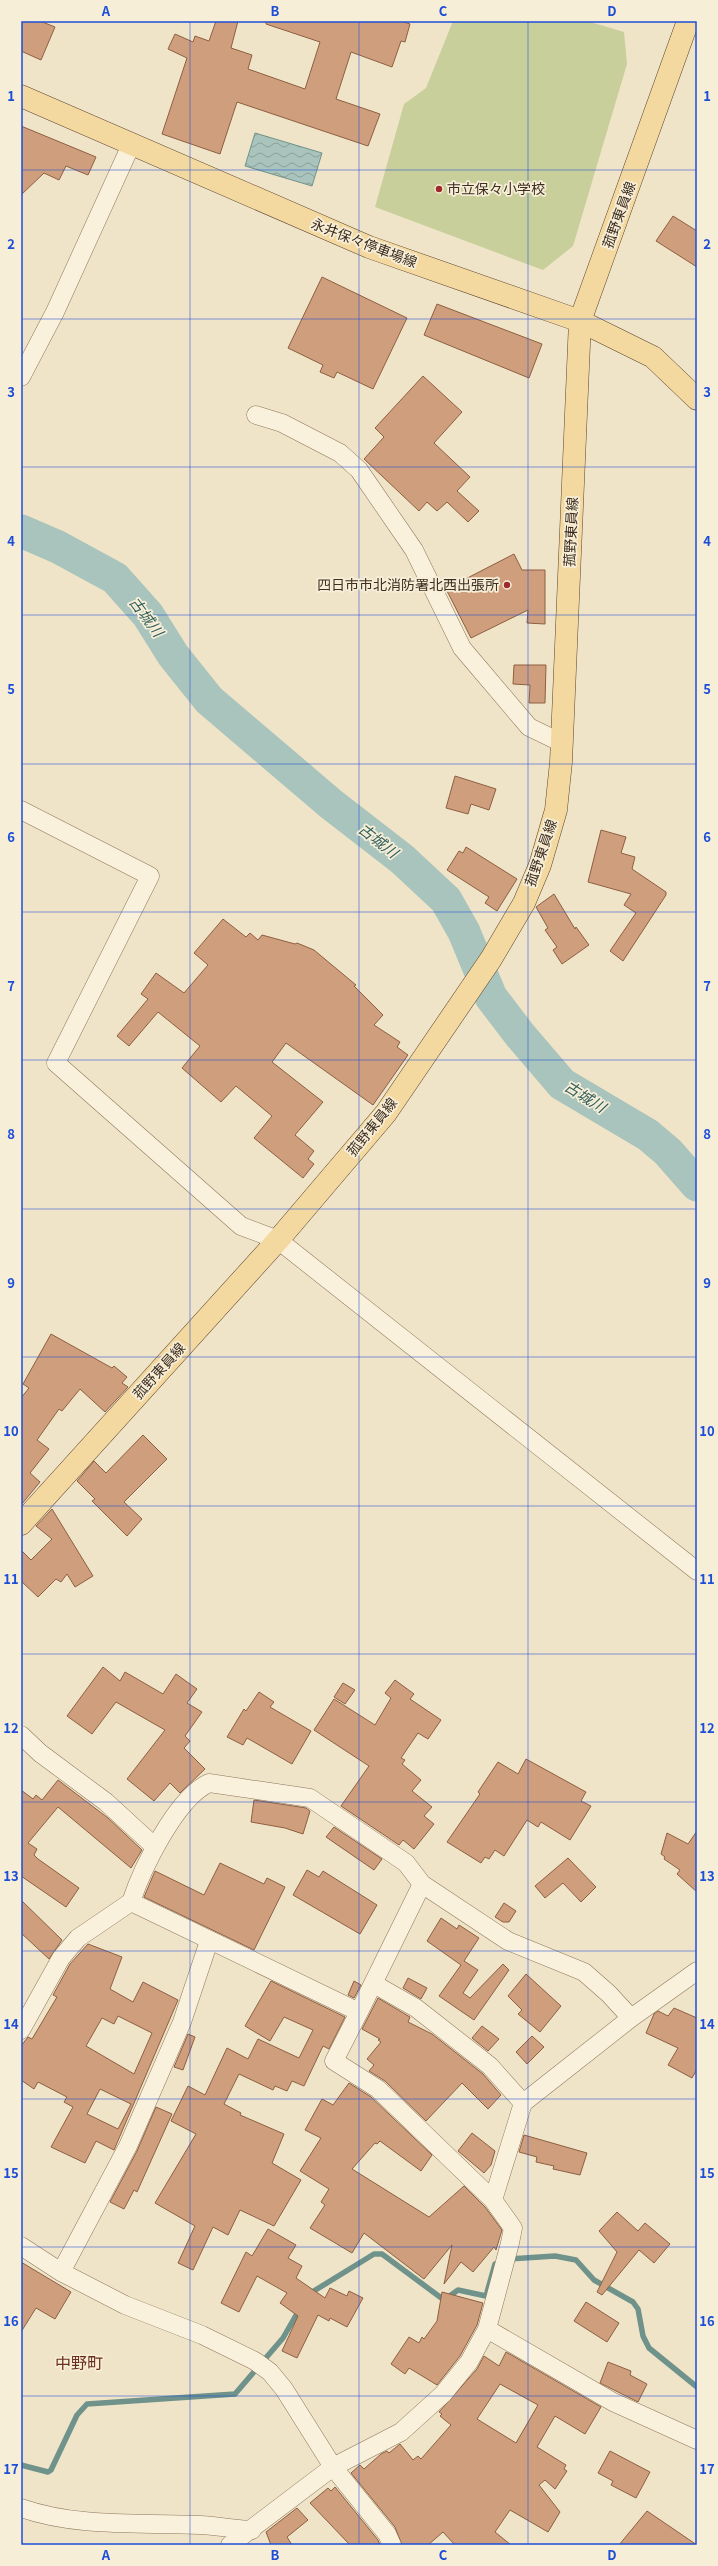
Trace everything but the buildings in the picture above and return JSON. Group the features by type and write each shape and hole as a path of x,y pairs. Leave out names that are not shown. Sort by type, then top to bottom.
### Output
{"main road":[{"name":"菰野東員線","path":"21,1524 278,1240 386,1113 491,959 524,903 540,865 556,810 562,743 580,321 688,21"},
{"name":"永井保々停車場線","path":"21,96 369,247 580,321 653,357 697,399"}],"street":[{"path":"21,377 55,312 131,145"},
{"path":"256,415 282,423 340,453 359,470 414,550 462,648 529,727 562,743"},
{"path":"21,810 150,876 56,1063 241,1226 278,1240 697,1571"},
{"path":"21,1735 40,1753 106,1802 154,1846"},
{"path":"21,2030 61,1958 78,1938 131,1902 154,1846 197,1789 209,1783 310,1798 406,1863 422,1884 508,1941 584,1972 610,1994 631,2018"},
{"path":"230,2545 252,2530 333,2467 401,2432 428,2409 469,2362 487,2329 513,2228 493,2200 378,2089 334,2061 374,1984 422,1884"},
{"path":"131,1902 209,1941 359,2012"},
{"path":"61,2272 128,2146 182,2022 209,1941"},
{"path":"493,2200 523,2103 631,2018 697,1971"},
{"path":"374,1984 416,2008 484,2061 523,2103"},
{"path":"21,2246 61,2272 125,2305 202,2335 255,2361 270,2372 284,2389 333,2467 387,2534 392,2545"},
{"path":"487,2329 613,2402 697,2440"},
{"path":"21,2508 45,2516 102,2524 200,2525 252,2530"}],"green space":[{"path":"453,21 587,21 624,32 627,64 573,246 543,270 375,207 404,104 426,88"}],"water":[{"path":"255,133 322,153 312,186 245,166"}],"waterway":[{"name":"古城川","path":"21,531 58,547 115,578 148,615 173,655 209,700 331,804 402,859 446,900 464,932 491,997 520,1035 562,1084 648,1135 668,1152 697,1185"},
{"path":"309,2294 374,2254 382,2254 444,2300 458,2290 486,2296 495,2264"},
{"path":"509,2259 555,2256 576,2260 594,2280 633,2302 638,2309 643,2336 649,2348 697,2387"},
{"path":"21,2465 48,2472 51,2470 77,2415 87,2404 235,2394 283,2338 299,2310"}],"place":[{"name":"市立保々小学校","path":"439,189"},
{"name":"四日市市北消防署北西出張所","path":"507,585"}],"district":[{"name":"中野町","path":"79,2363"}]}
